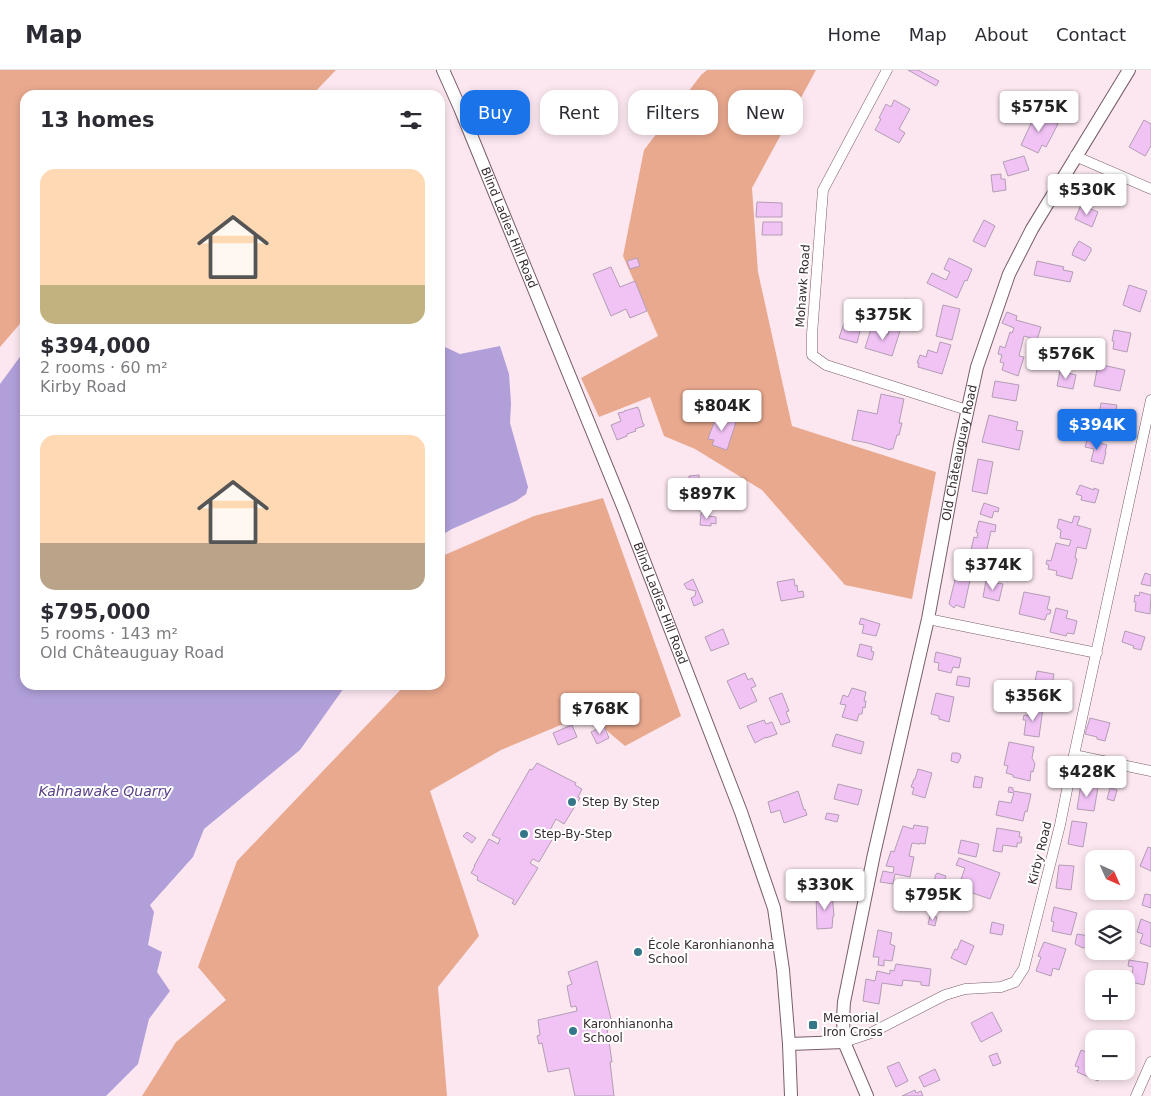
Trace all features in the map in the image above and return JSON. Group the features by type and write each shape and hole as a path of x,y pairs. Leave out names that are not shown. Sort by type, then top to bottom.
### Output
{"street":[{"name":"Blind Ladies Hill Road","path":"443,70 624,509 742,812 774,908 784,970 791,1096"},
{"name":"Mohawk Road","path":"887,70 823,190 812,355 826,365 968,410"},
{"name":"Old Châteauguay Road","path":"844,1042 842,1018 844,1002 874,854 928,619 960,445 977,367 1009,274 1032,229 1129,70"},
{"path":"1075,156 1151,189"},
{"name":"Kirby Road","path":"844,1042 871,1033 945,995 965,989 1001,987 1015,982 1024,968 1060,825 1151,400"},
{"path":"928,619 1097,653"},
{"path":"1074,755 1151,771"},
{"path":"789,1044 844,1042 867,1096"},
{"path":"1136,1096 1151,1065"}],"shaded area":[{"path":"0,70 336,70 317,90 20,90 20,324 0,347"},
{"path":"707,70 816,70 803,94 803,90 728,90 728,135 781,135 752,188 758,272 792,426 936,472 912,599 845,585 762,490 695,449 664,436 650,397 599,417 581,378 658,336 623,256 644,150 655,135 718,135 718,90 690,90"},
{"path":"603,498 681,716 625,746 587,714 501,750 430,791 479,936 438,987 447,1096 142,1096 176,1042 226,1000 198,967 237,861 400,690 445,690 445,555 534,516"}],"water":[{"path":"500,346 509,374 510,423 528,487 526,494 516,501 445,533 445,347 460,354"},
{"name":"Kahnawake Quarry","path":"20,357 20,690 342,690 300,750 204,829 193,857 150,905 154,912 148,945 162,952 157,972 170,991 149,1019 138,1064 106,1096 0,1096 0,384"}],"building":[{"path":"908,70 918,70 939,81 936,86"},
{"path":"1046,91 1056,96 1049,111 1039,106"},
{"path":"894,100 910,109 899,129 905,133 899,143 875,130 886,104 891,107"},
{"path":"1036,113 1058,124 1046,147 1042,145 1038,153 1021,145"},
{"path":"1144,120 1151,124 1151,146 1145,156 1129,147"},
{"path":"1024,156 1029,170 1008,176 1003,162"},
{"path":"1001,174 1001,179 1005,179 1006,190 993,192 991,175"},
{"path":"757,202 782,203 782,217 756,217"},
{"path":"1081,205 1098,212 1092,227 1075,219"},
{"path":"984,220 995,226 985,247 973,241"},
{"path":"763,222 782,222 782,235 762,235"},
{"path":"1079,241 1091,248 1085,261 1072,255"},
{"path":"637,258 640,266 630,269 627,261"},
{"path":"949,258 972,269 957,298 927,283 932,273 946,280 950,272 944,269"},
{"path":"1037,261 1064,267 1063,270 1073,272 1070,282 1034,275"},
{"path":"611,267 620,287 635,281 647,311 630,318 626,309 611,316 593,274"},
{"path":"1129,285 1147,291 1140,312 1123,305"},
{"path":"905,299 912,301 910,309 902,307"},
{"path":"869,302 879,305 875,321 865,318"},
{"path":"943,305 960,309 952,340 936,336"},
{"path":"1007,312 1017,316 1016,320 1041,327 1037,340 1024,336 1019,356 1024,357 1018,376 1002,370 1004,363 1000,362 1002,355 998,354 1000,346 1005,348 1010,332 1012,333 1014,328 1002,323"},
{"path":"844,323 861,327 857,343 839,338"},
{"path":"872,326 879,328 878,332 888,335 890,328 900,331 892,356 865,348"},
{"path":"1114,330 1131,333 1127,352 1113,349"},
{"path":"1043,341 1050,344 1048,351 1040,348"},
{"path":"940,342 951,345 942,374 918,367 919,363 917,363 920,355 926,357 928,350 937,353"},
{"path":"1098,364 1125,370 1120,391 1094,386"},
{"path":"1060,371 1076,375 1073,389 1057,386"},
{"path":"995,381 1019,385 1016,401 992,397"},
{"path":"881,394 904,399 899,423 902,423 899,435 897,435 893,449 890,450 852,440 858,410 877,414"},
{"path":"1101,403 1117,405 1112,434 1101,431 1102,425 1097,425"},
{"path":"638,407 644,426 617,440 611,425 621,421 618,413"},
{"path":"717,414 736,422 727,450 712,445 714,440 708,439"},
{"path":"989,415 1018,422 1016,430 1023,431 1019,450 982,442"},
{"path":"1087,440 1107,445 1103,464 1091,461 1094,449 1085,447"},
{"path":"978,459 993,462 987,494 972,491"},
{"path":"699,475 700,492 686,493 686,482 689,481 689,476"},
{"path":"1080,485 1099,490 1095,503 1081,500 1082,496 1076,494"},
{"path":"984,503 999,508 998,512 994,511 992,518 980,514"},
{"path":"701,513 708,513 707,516 716,517 716,524 711,523 711,526 700,525"},
{"path":"1074,516 1080,517 1077,525 1091,529 1086,549 1077,547 1075,558 1077,559 1072,579 1056,575 1057,571 1048,569 1049,565 1046,564 1047,560 1051,561 1056,543 1069,546 1071,540 1060,538 1061,530 1057,528 1059,519 1072,523"},
{"path":"979,521 996,525 995,532 991,531 986,553 971,550 974,537 977,538 978,533 976,532"},
{"path":"1145,573 1151,575 1151,586 1141,584"},
{"path":"956,576 970,580 964,608 956,605 954,608 949,604"},
{"path":"693,579 703,602 694,606 691,598 695,596 696,591 687,589 684,584"},
{"path":"794,579 798,592 803,591 804,597 781,601 777,582"},
{"path":"986,581 1003,584 999,601 983,597"},
{"path":"1024,592 1050,597 1047,609 1051,610 1045,620 1019,614"},
{"path":"1140,592 1151,595 1150,614 1135,611 1135,595 1139,596"},
{"path":"1056,608 1068,611 1066,618 1077,621 1074,634 1067,633 1066,636 1050,632"},
{"path":"861,618 880,624 876,636 862,633 864,625 859,624"},
{"path":"723,629 729,644 711,651 705,637"},
{"path":"1125,631 1145,637 1141,650 1122,642"},
{"path":"860,644 872,647 871,651 874,652 872,660 857,656"},
{"path":"936,652 961,658 959,668 953,667 951,673 938,670 939,663 934,662"},
{"path":"1037,671 1054,674 1050,696 1033,693"},
{"path":"745,673 748,680 752,678 756,686 751,688 757,701 740,709 727,681"},
{"path":"958,676 970,678 969,687 956,685"},
{"path":"852,688 866,692 865,708 863,707 862,714 859,714 857,721 842,717 846,705 840,704 843,695 848,697"},
{"path":"782,693 789,711 786,712 790,722 781,725 769,698"},
{"path":"936,693 954,697 949,722 931,714"},
{"path":"1029,706 1043,708 1039,737 1024,735 1026,720 1023,720 1024,715 1028,716"},
{"path":"1090,718 1110,723 1105,741 1085,734"},
{"path":"764,720 766,724 772,722 777,734 755,743 747,726"},
{"path":"572,725 577,737 558,745 553,733"},
{"path":"604,726 609,738 597,744 591,732"},
{"path":"836,734 864,742 861,754 832,746"},
{"path":"1009,742 1034,747 1032,758 1035,764 1033,772 1031,771 1030,781 1013,777 1013,775 1006,773 1008,766 1004,765"},
{"path":"952,753 960,754 961,757 958,763 951,761"},
{"name":"Step-By-Step","path":"537,763 576,783 575,785 582,789 578,797 580,798 564,824 556,819 550,830 556,833 539,862 533,859 530,863 538,868 515,905 512,903 514,900 477,880 478,877 471,873 489,839 498,844 500,839 492,835 530,769 532,770"},
{"path":"918,769 932,773 925,798 912,794 914,788 911,787"},
{"path":"975,776 983,778 981,788 973,787"},
{"path":"838,784 862,790 858,805 834,799"},
{"path":"1081,784 1098,787 1094,811 1077,809"},
{"path":"1009,787 1013,788 1013,791 1031,794 1023,821 996,815 999,801 1011,803 1014,793 1008,792"},
{"path":"1110,788 1117,790 1114,801 1107,799"},
{"path":"798,791 807,815 784,823 780,810 771,813 768,802"},
{"path":"827,813 839,815 837,822 825,819"},
{"path":"1072,821 1087,823 1083,847 1068,844"},
{"path":"914,825 928,827 925,844 912,843 909,856 914,857 910,877 895,874 893,884 880,882 883,871 893,873 894,867 886,866 891,851 894,852 903,826 913,829"},
{"path":"997,828 1020,832 1019,837 1022,837 1021,843 1017,843 1017,847 1003,845 1002,852 993,851"},
{"path":"467,832 476,838 472,843 463,836"},
{"path":"961,840 979,844 976,857 958,853"},
{"path":"1148,847 1151,848 1151,871 1140,866"},
{"path":"959,858 1000,873 990,899 958,888 965,868 956,865"},
{"path":"1059,865 1074,866 1071,890 1056,888"},
{"path":"937,873 946,876 943,882 935,879"},
{"path":"903,883 924,889 916,909 911,907 912,905 895,899 898,890 901,891"},
{"path":"832,892 834,916 832,928 817,929 816,894"},
{"path":"1145,894 1151,895 1151,908 1142,905"},
{"path":"1054,907 1077,913 1071,935 1052,931 1054,922 1051,921"},
{"path":"930,916 937,917 935,926 928,924"},
{"path":"1141,919 1151,923 1151,947 1140,943 1143,934 1137,932"},
{"path":"992,922 1004,925 1002,935 990,933"},
{"path":"878,930 892,933 890,944 895,946 892,961 884,960 884,966 878,965 879,957 873,957"},
{"path":"1077,934 1085,935 1085,947 1075,944"},
{"path":"961,940 974,946 966,965 951,958"},
{"path":"1044,942 1066,949 1059,970 1053,968 1051,976 1036,971 1041,957 1038,956"},
{"path":"1129,960 1148,963 1144,985 1135,983 1135,970 1133,970 1133,967 1128,966"},
{"name":"Karonhianonha School","path":"597,961 613,1027 607,1028 614,1096 575,1096 569,1068 548,1072 542,1043 539,1044 537,1036 540,1035 538,1020 577,1011 576,1006 571,1007 567,986 572,984 568,972"},
{"path":"896,964 931,969 929,986 921,985 921,982 903,980 902,986 882,983 879,1004 863,1001 866,979 875,981 877,971 890,974 890,970 894,971"},
{"path":"992,1012 1002,1031 981,1042 971,1023"},
{"path":"1081,1050 1085,1052 1085,1075 1077,1072 1079,1067 1075,1066"},
{"path":"997,1053 1001,1063 993,1066 989,1056"},
{"path":"899,1062 908,1081 896,1087 887,1067"},
{"path":"935,1069 940,1080 924,1087 919,1077"},
{"path":"915,1090 916,1093 921,1091 923,1096 902,1096"}],"place":[{"name":"Step By Step","path":"572,802"},
{"name":"Step-By-Step","path":"524,834"},
{"name":"École Karonhianonha School","path":"638,952"},
{"name":"Memorial Iron Cross","path":"813,1025"},
{"name":"Karonhianonha School","path":"573,1031"}]}
